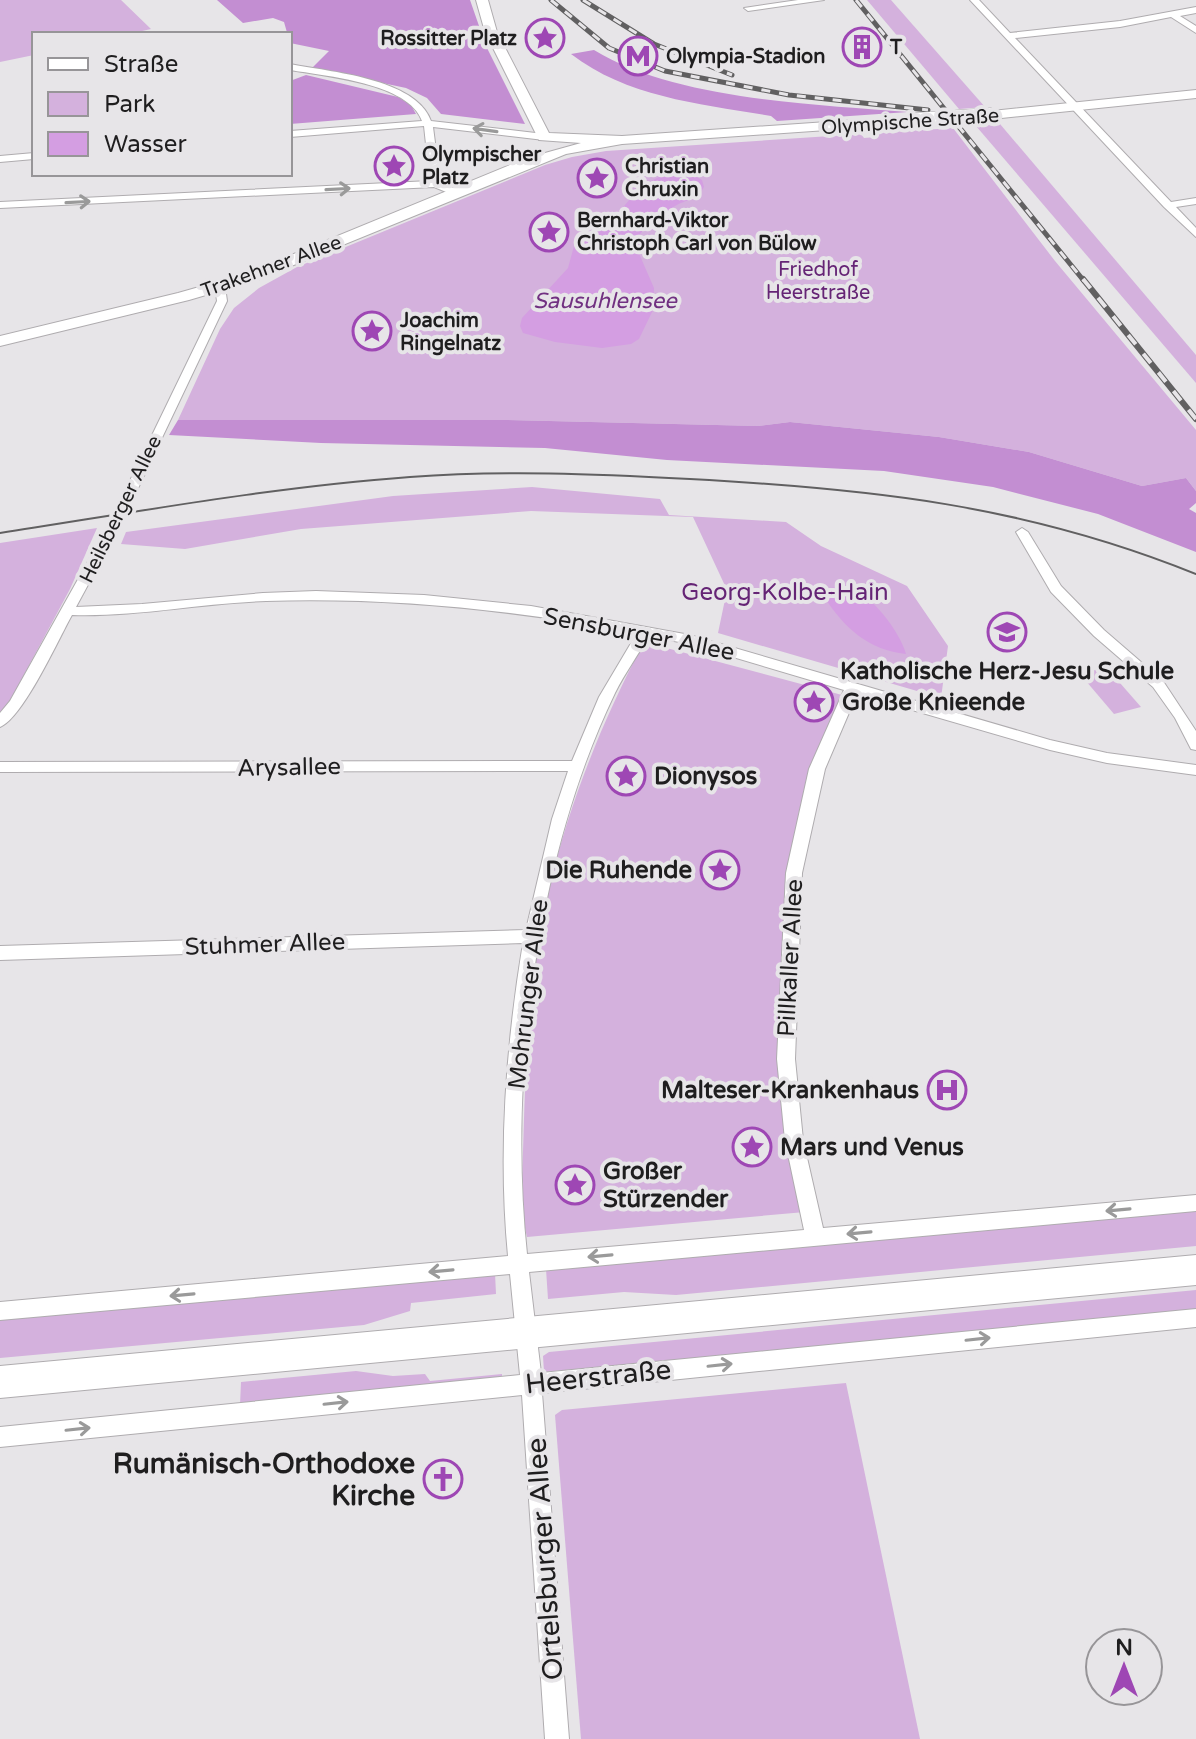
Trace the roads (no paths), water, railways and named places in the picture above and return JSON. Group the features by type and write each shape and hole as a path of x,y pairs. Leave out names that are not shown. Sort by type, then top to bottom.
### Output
{"main road":[{"path":"482,0 500,51 544,137 541,152 532,161"},
{"name":"Olympische Straße","path":"532,161 563,150 622,140 992,115 1196,94"},
{"name":"Olympische Straße","path":"544,137 622,140"},
{"name":"Trakehner Allee","path":"0,341 220,287 532,161"},
{"name":"Heerstraße","path":"0,1382 1196,1270"}],"street":[{"path":"748,8 820,0"},
{"path":"974,0 1196,234"},
{"path":"1008,36 1081,29 1196,10"},
{"path":"1173,15 1196,30"},
{"path":"292,67 372,85 417,104 424,113 435,184"},
{"path":"292,134 426,123 544,137"},
{"path":"0,159 32,156"},
{"path":"0,205 435,184 456,193"},
{"path":"1168,205 1196,201"},
{"name":"Heilsberger Allee","path":"0,722 16,704 116,522 222,301 220,287"},
{"path":"1022,532 1045,573 1068,603 1158,684 1196,745"},
{"name":"Sensburger Allee","path":"69,611 264,597 366,598 498,607 646,630 1107,758 1196,770"},
{"name":"Mohrunger Allee","path":"527,1332 514,1205 514,1120 530,936 546,862 577,766 608,695 646,630"},
{"name":"Pillkaller Allee","path":"815,1237 794,1140 786,1059 794,873 817,769 853,687"},
{"name":"Arysallee","path":"0,767 577,766"},
{"name":"Stuhmer Allee","path":"0,953 530,936"},
{"path":"0,1311 1196,1203"},
{"name":"Heerstraße","path":"0,1437 1196,1318"},
{"name":"Ortelsburger Allee","path":"527,1332 557,1739"}],"water":[{"name":"Sausuhlensee","path":"665,174 692,174 702,180 704,187 694,198 676,205 656,219 634,242 654,288 653,310 639,339 631,344 602,348 555,342 523,333 520,326 522,318 568,268 574,246 609,224 630,199 651,181"},
{"path":"847,586 883,614 906,654 869,643 841,619 825,598 830,588"}],"tram line":[{"path":"0,533 359,481 480,474 585,474 822,488 947,504 1070,531 1196,574"}],"railway":[{"path":"551,0 609,48 665,71 789,95 928,110"},
{"path":"583,0 654,44 732,75"},
{"path":"856,0 1084,281"},
{"path":"1083,279 1196,419"}],"place":[{"name":"Rossitter Platz","path":"545,38"},
{"name":"T","path":"862,47"},
{"name":"Olympia-Stadion","path":"638,56"},
{"name":"Olympischer Platz","path":"394,166"},
{"name":"Christian Chruxin","path":"597,178"},
{"name":"Bernhard-Viktor Christoph Carl von Bülow","path":"549,232"},
{"name":"Joachim Ringelnatz","path":"372,331"},
{"name":"Katholische Herz-Jesu Schule","path":"1007,632"},
{"name":"Große Knieende","path":"814,702"},
{"name":"Dionysos","path":"626,776"},
{"name":"Die Ruhende","path":"720,870"},
{"name":"Malteser-Krankenhaus","path":"947,1090"},
{"name":"Mars und Venus","path":"752,1147"},
{"name":"Großer Stürzender","path":"575,1185"},
{"name":"Rumänisch-Orthodoxe Kirche","path":"443,1479"}],"park label":[{"name":"Friedhof Heerstraße","path":"818,280"},
{"name":"Georg-Kolbe-Hain","path":"785,592"}]}
